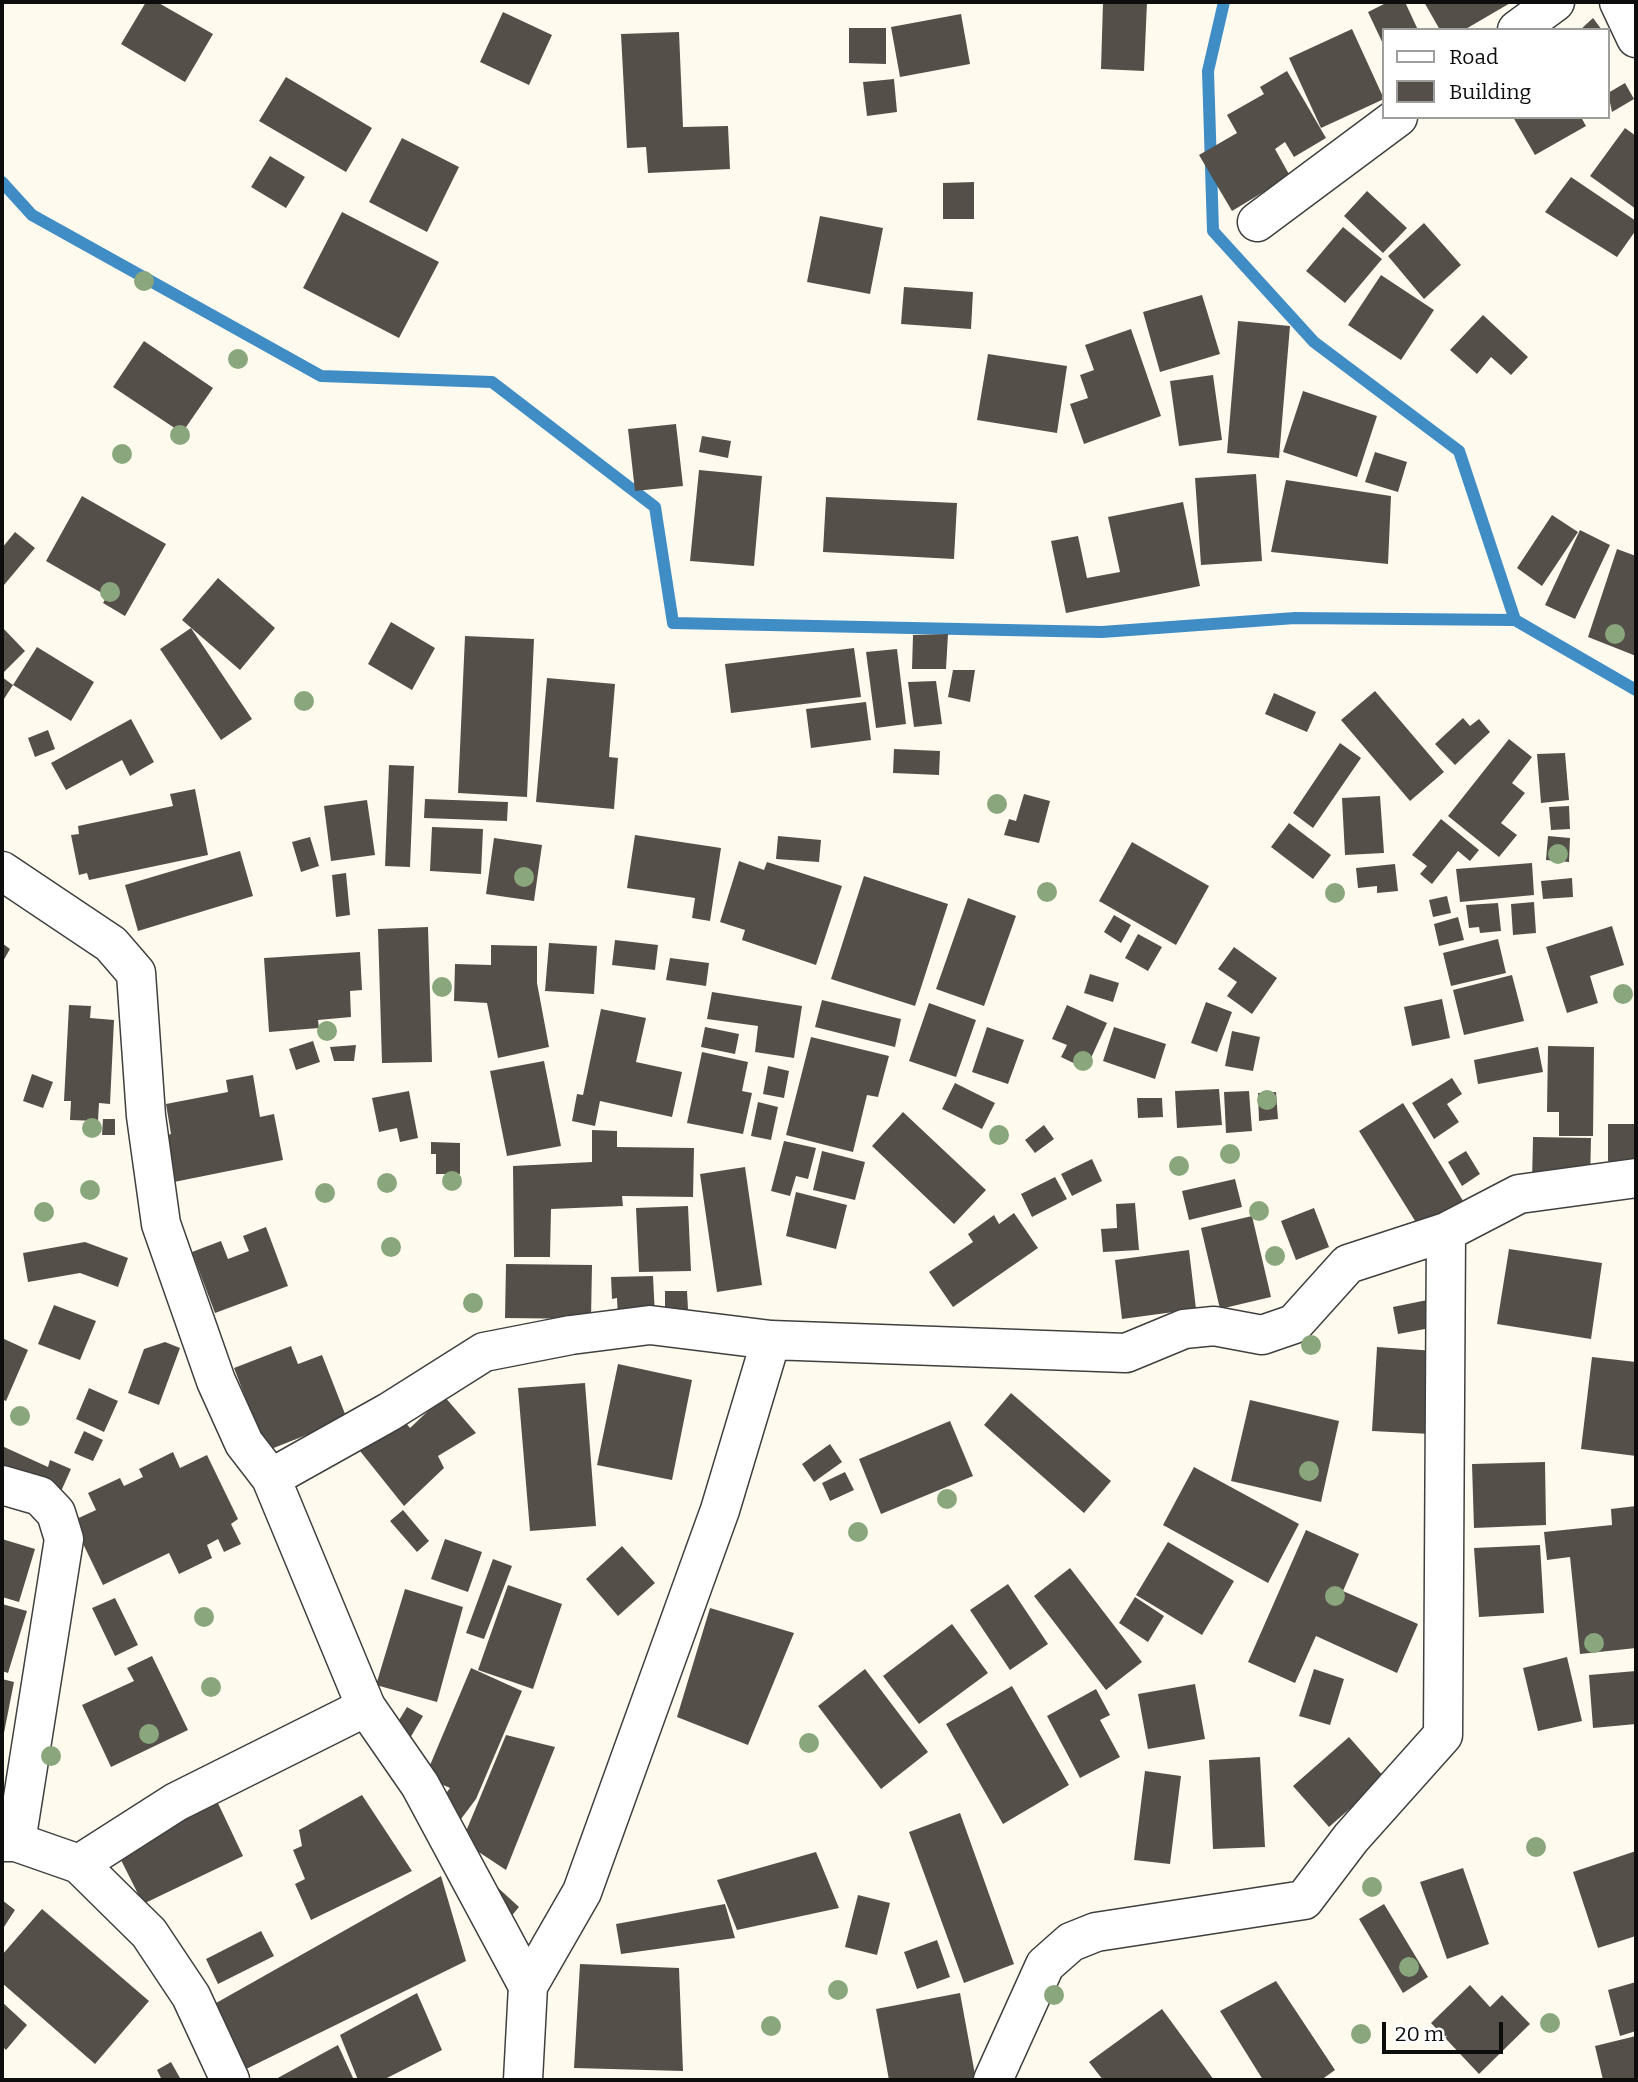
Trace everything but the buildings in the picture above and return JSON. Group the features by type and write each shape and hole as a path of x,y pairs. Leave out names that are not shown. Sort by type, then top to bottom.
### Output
{"street":[{"path":"1520,28 1555,2"},
{"path":"1619,2 1636,38"},
{"path":"1257,222 1395,119"},
{"path":"2,871 111,944 136,973 146,1116 161,1224 216,1381 244,1443 271,1478 366,1707 420,1785 528,1986"},
{"path":"271,1478 388,1412 484,1352 571,1335 650,1325 771,1340 1126,1353 1184,1329 1214,1326 1262,1335 1294,1324 1349,1264 1446,1232 1519,1194 1636,1178"},
{"path":"993,2080 1045,1965 1071,1942 1096,1932 1304,1900 1351,1838 1443,1735 1446,1232"},
{"path":"523,2080 528,1986 582,1892 720,1510 771,1340"},
{"path":"2,1485 40,1496 56,1513 64,1539 9,1842 79,1864 149,1933 191,1996 230,2080"},
{"path":"79,1864 176,1802 366,1707"}],"waterway":[{"path":"1224,2 1208,71 1213,231 1314,342 1459,451 1515,620"},
{"path":"2,182 32,215 321,376 492,382 655,507 673,623 1102,632 1295,618 1515,620 1636,690"}]}
